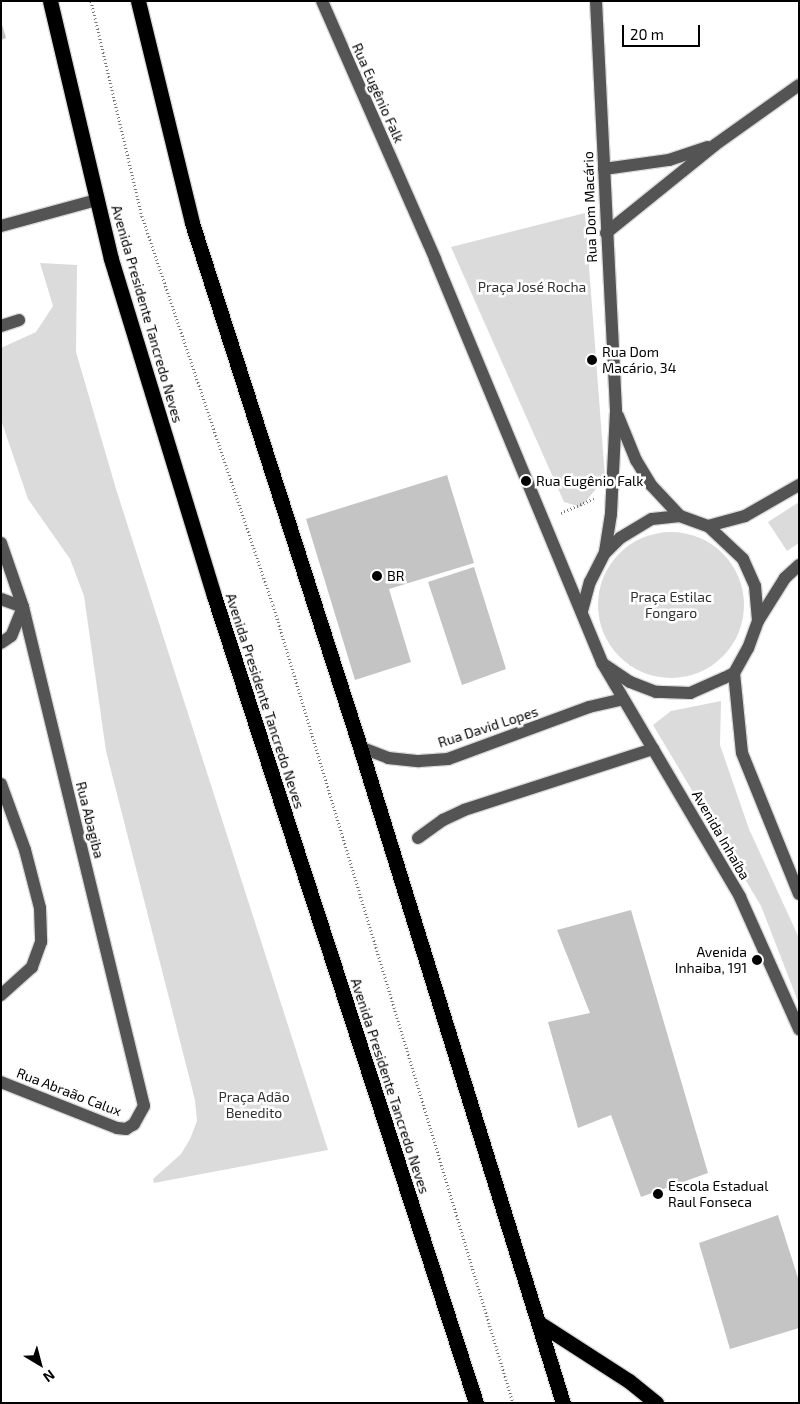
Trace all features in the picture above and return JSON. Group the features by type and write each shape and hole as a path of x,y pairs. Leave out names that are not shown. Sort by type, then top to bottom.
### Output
{"highway":[{"name":"Avenida Presidente Tancredo Neves","path":"50,1 112,259 214,596 476,1403"},
{"path":"138,1 192,223 360,747 563,1403"},
{"path":"538,1323 629,1381 656,1403"}],"street":[{"name":"Rua Eugênio Falk","path":"322,1 439,268 582,611"},
{"name":"Rua Dom Macário","path":"596,1 616,411 612,489 605,553"},
{"path":"606,233 715,145 799,85"},
{"path":"604,169 670,160 715,145"},
{"path":"1,226 97,200"},
{"path":"1,326 19,320"},
{"name":"Rua Dom Macário","path":"616,411 636,460 651,485 680,516"},
{"path":"708,526 745,516 799,485"},
{"path":"758,621 756,586 742,559 708,526 680,516 652,518 620,538 605,553 590,582 582,611 603,664 630,682 656,692 690,693 734,672 748,648 758,621 785,578 799,565"},
{"name":"Rua Abagiba","path":"1,543 23,607 144,1106"},
{"path":"1,599 23,607 11,636 1,643"},
{"name":"Avenida Inhaíba","path":"603,664 740,897 795,1006 799,1029"},
{"path":"734,672 742,754 799,894"},
{"name":"Rua David Lopes","path":"360,747 388,758 419,761 448,759 590,707 623,699"},
{"path":"418,838 443,820 464,810 653,749"},
{"path":"1,784 9,798 40,908 41,942 32,967 1,995"},
{"name":"Rua Abraão Calux","path":"1,1082 117,1128 126,1129 134,1124 144,1106"}],"path":[{"path":"91,1 142,216 273,605 513,1403"},
{"path":"544,521 612,489"}],"green space":[{"name":"Praça José Rocha","path":"585,213 605,478 581,507 564,502 451,247"},
{"name":"Praça Adão Benedito","path":"40,263 77,265 76,352 116,489 328,1150 154,1183 153,1179 181,1154 190,1139 197,1121 195,1100 106,751 84,596 70,559 28,499 1,420 1,348 36,332 53,306"},
{"path":"799,502 799,543 787,551 768,522"},
{"name":"Praça Estilac Fongaro","path":"671,532 699,538 722,554 738,577 744,605 738,633 722,656 699,672 671,678 643,672 620,656 604,633 598,605 604,577 620,554 643,538"},
{"path":"721,701 720,745 749,829 799,938 799,1004 761,906 653,725 671,711"}],"building":[{"path":"1,21 6,38 1,40"},
{"name":"BR","path":"447,475 474,563 389,589 411,662 355,680 306,519"},
{"path":"474,567 506,669 462,685 428,582"},
{"path":"631,910 708,1173 641,1197 611,1115 578,1128 548,1022 590,1013 557,930"},
{"path":"778,1215 799,1281 799,1328 730,1349 699,1243"}],"place":[{"name":"Rua Dom Macário, 34","path":"592,360"},
{"name":"Rua Eugênio Falk","path":"526,481"},
{"name":"BR","path":"377,576"},
{"name":"Avenida Inhaiba, 191","path":"757,960"},
{"name":"Escola Estadual Raul Fonseca","path":"658,1194"}]}
